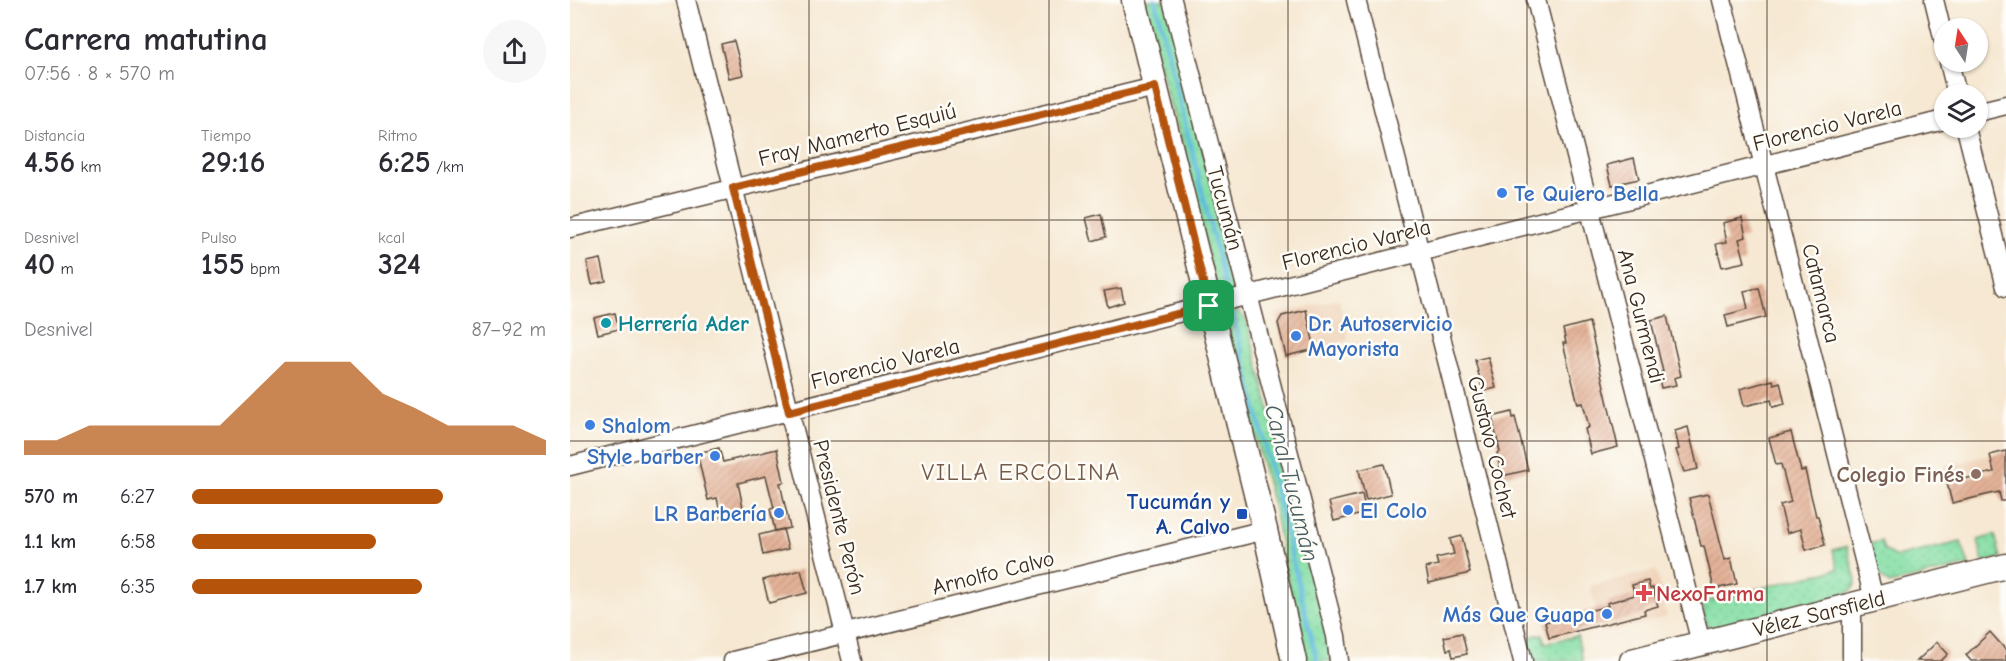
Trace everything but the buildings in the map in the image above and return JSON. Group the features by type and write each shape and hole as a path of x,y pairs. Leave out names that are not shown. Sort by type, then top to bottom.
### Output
{"main road":[{"name":"Tucumán","path":"1134,0 1294,661"},
{"name":"Vélez Sarsfield","path":"1632,661 2006,566"}],"street":[{"name":"Presidente Perón","path":"686,0 852,661"},
{"name":"Tucumán","path":"1172,0 1336,636 1339,661"},
{"name":"Gustavo Cochet","path":"1356,0 1523,661"},
{"name":"Ana Gurmendi","path":"1536,0 1701,643"},
{"name":"Catamarca","path":"1722,0 1764,166 1863,601 1852,661"},
{"path":"1934,0 1938,18"},
{"name":"Fray Mamerto Esquiú","path":"570,228 1155,87"},
{"path":"1988,109 2006,105"},
{"name":"Florencio Varela","path":"570,466 1934,123"},
{"path":"1969,138 2006,287"},
{"name":"Arnolfo Calvo","path":"733,661 1264,530"}],"shaded area":[{"path":"1339,299 1349,340 1286,356 1276,314"},
{"name":"Colegio Finés","path":"2006,451 2006,490 1952,503 1943,466"},
{"path":"1656,570 1667,617 1602,633 1590,586"}],"green space":[{"path":"1143,0 1165,0 1237,282 1231,294 1223,294 1218,289 1212,274 1184,147 1166,92"},
{"path":"1233,312 1239,312 1245,318 1249,328 1312,580 1329,632 1331,661 1303,661 1275,513 1226,325 1228,317"},
{"path":"1995,535 2001,558 1983,562 1978,540"},
{"path":"1881,541 1884,550 1896,557 1961,542 1969,565 1890,584 1878,572 1870,544"},
{"path":"1847,546 1856,581 1853,589 1844,596 1717,629 1705,623 1704,602 1838,569 1833,550"},
{"path":"1542,634 1545,643 1577,636 1583,661 1530,661 1525,638"}],"waterway":[{"name":"Canal Tucumán","path":"1155,0 1225,285"},
{"name":"Canal Tucumán","path":"1233,314 1317,661"}],"place":[{"name":"Te Quiero Bella","path":"1502,193"},
{"name":"Herrería Ader","path":"606,323"},
{"name":"Dr. Autoservicio Mayorista","path":"1296,336"},
{"name":"Shalom","path":"590,425"},
{"name":"Style barber","path":"715,456"},
{"name":"Colegio Finés","path":"1976,474"},
{"name":"El Colo","path":"1348,510"},
{"name":"LR Barbería","path":"779,513"},
{"name":"Tucumán y A. Calvo","path":"1242,514"},
{"name":"NexoFarma","path":"1644,593"},
{"name":"Más Que Guapa","path":"1607,614"}],"district":[{"name":"VILLA ERCOLINA","path":"1021,472"}],"route":[{"path":"1155,87 1209,306 789,412 733,188 1155,87"}]}
